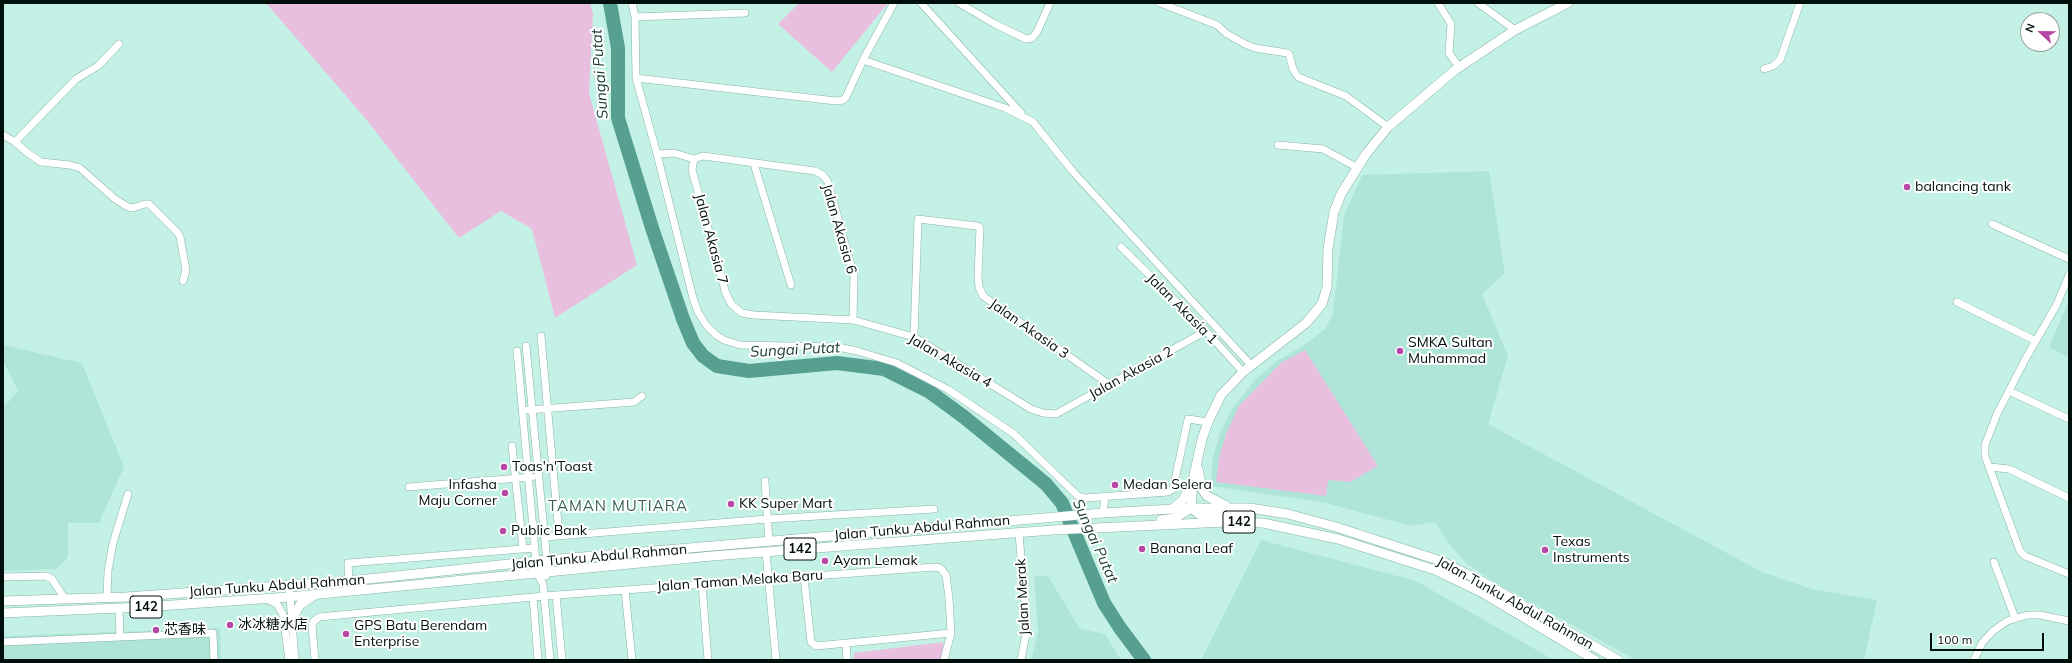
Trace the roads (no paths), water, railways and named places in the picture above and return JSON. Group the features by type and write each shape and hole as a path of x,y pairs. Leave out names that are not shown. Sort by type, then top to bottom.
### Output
{"main road":[{"path":"1172,509 1180,504 1186,495 1208,422 1222,395 1251,365 1306,323 1322,304 1327,287 1330,229 1341,194 1356,167 1388,127 1438,83 1459,67 1515,30 1568,3"},
{"path":"1191,508 1197,458"},
{"path":"1197,458 1199,481 1206,496 1226,505 1250,508"},
{"path":"1191,508 1195,512 1205,516 1248,518 1271,524"},
{"path":"1105,527 1175,518 1191,508"},
{"name":"Jalan Tunku Abdul Rahman","path":"3,602 107,597 349,581 547,560 1103,513 1191,508 1250,508 1288,514 1336,526 1441,561 1481,581 1618,660"},
{"name":"Jalan Tunku Abdul Rahman","path":"3,613 119,608 289,597 766,552 1082,528 1226,522 1271,524 1338,539 1407,560 1454,578 1595,660"},
{"path":"291,620 300,605 305,600 320,594"}],"street":[{"path":"632,3 635,17 636,78 658,154 693,298 702,318 716,335 724,340 740,345 838,347 897,363 949,390 1014,434 1078,496 1085,498 1168,492 1173,489 1188,419 1190,418 1208,422"},
{"path":"636,78 836,101 843,100 846,97 863,60 894,3"},
{"path":"921,3 1024,117 1039,130 1074,173 1251,365"},
{"path":"959,3 995,24 1026,39 1032,38 1050,3"},
{"path":"1160,3 1217,25 1232,37 1256,48 1287,52 1289,54 1293,69 1298,77 1346,96 1388,127"},
{"path":"1438,3 1451,24 1449,53 1459,67"},
{"path":"1478,3 1515,30"},
{"path":"1764,69 1773,66 1780,60 1800,3"},
{"path":"635,17 745,12"},
{"path":"15,142 76,79 98,66 119,44"},
{"path":"863,60 1005,108 1024,117"},
{"path":"3,135 15,142 41,162 70,165 80,168 115,199 128,207 150,204 178,233 180,237 186,270 183,281"},
{"path":"1278,145 1323,150 1356,167"},
{"path":"658,154 674,153 694,159"},
{"name":"Jalan Akasia 6","path":"694,159 703,156 815,171 823,175 828,182 854,276 853,320"},
{"name":"Jalan Akasia 7","path":"694,159 692,170 726,294 732,305 742,313"},
{"path":"754,164 791,285"},
{"name":"Jalan Akasia 3","path":"914,337 918,219 973,225 979,227 980,232 978,276 979,287 983,296 1110,385"},
{"path":"1992,224 2069,259"},
{"name":"Jalan Akasia 1","path":"1121,248 1206,331 1243,372"},
{"path":"2069,275 2057,304 2009,391 1988,434 1985,445 1985,456 2020,551 2026,556 2069,574"},
{"path":"1957,302 2036,341"},
{"name":"Jalan Akasia 4","path":"742,313 754,315 853,320 914,337 1031,409 1044,414 1056,414"},
{"name":"Jalan Akasia 2","path":"1056,414 1206,331"},
{"path":"542,336 559,536"},
{"path":"526,346 548,572 543,584"},
{"path":"517,352 537,573 543,584 550,660"},
{"path":"2009,391 2069,419"},
{"path":"522,410 634,402 642,396"},
{"path":"512,446 523,549"},
{"path":"1990,467 1998,466 2009,469 2069,498"},
{"path":"409,487 539,476"},
{"path":"765,481 769,542"},
{"path":"107,597 108,571 113,543 128,494"},
{"path":"1103,513 1105,497"},
{"path":"544,536 768,519 934,509"},
{"name":"Jalan Merak","path":"1019,533 1027,629 1021,660"},
{"path":"349,581 348,563 535,548"},
{"path":"766,552 776,660"},
{"path":"1994,562 2015,618"},
{"name":"Jalan Taman Melaka Baru","path":"315,660 312,625 313,622 319,617 556,595 935,567 940,568 946,575 950,633"},
{"path":"3,577 46,576 52,579 65,599"},
{"path":"804,577 810,642 816,646 950,633 944,660"},
{"path":"702,584 708,660"},
{"path":"288,585 296,660"},
{"path":"625,590 632,660"},
{"path":"556,595 562,660"},
{"path":"533,597 538,660"},
{"path":"263,598 276,604 283,615 289,660"},
{"path":"119,608 120,637"},
{"path":"1974,660 1982,643 1993,631 2015,618 2040,615 2069,622"},
{"path":"3,642 213,633 214,660"},
{"path":"846,644 847,660"}],"waterway":[{"name":"Sungai Putat","path":"610,3 618,48 618,118 652,228 683,319 693,343 703,356 717,366 749,371 837,363 884,369 930,392 964,417 1046,484 1062,503 1104,603 1120,628 1144,660"}],"place":[{"name":"balancing tank","path":"1907,187"},
{"name":"SMKA Sultan Muhammad","path":"1400,351"},
{"name":"Toas'n'Toast","path":"504,467"},
{"name":"Medan Selera","path":"1115,485"},
{"name":"Infasha Maju Corner","path":"505,493"},
{"name":"KK Super Mart","path":"731,504"},
{"name":"Public Bank","path":"503,531"},
{"name":"Banana Leaf","path":"1142,549"},
{"name":"Texas Instruments","path":"1545,550"},
{"name":"Ayam Lemak","path":"825,561"},
{"name":"冰冰糖水店","path":"230,625"},
{"name":"芯香味","path":"156,630"},
{"name":"GPS Batu Berendam Enterprise","path":"346,634"}],"district":[{"name":"TAMAN MUTIARA","path":"618,506"}]}
